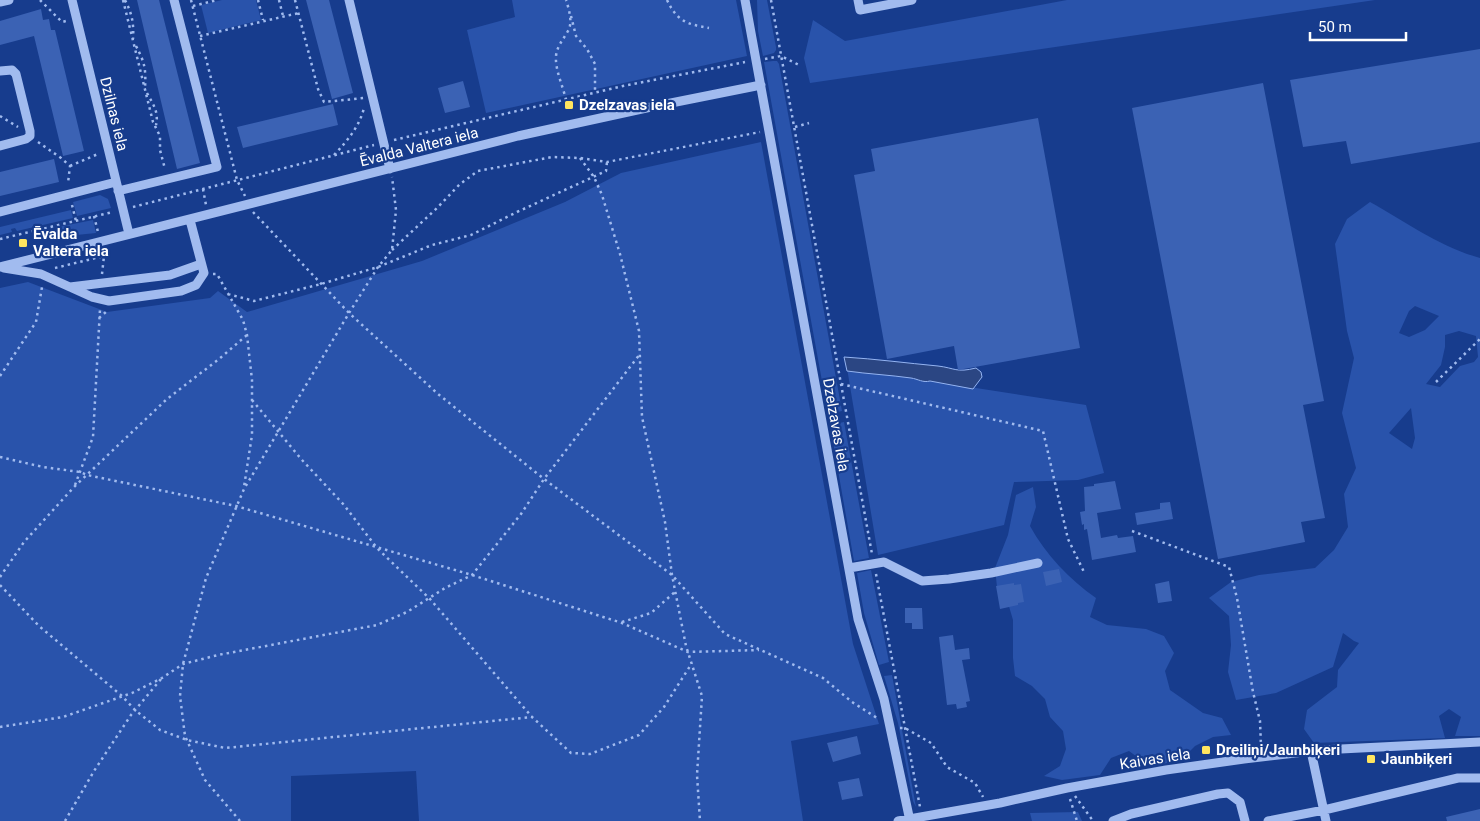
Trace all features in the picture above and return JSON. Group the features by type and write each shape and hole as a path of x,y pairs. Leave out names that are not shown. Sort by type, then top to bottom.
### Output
{"street":[{"path":"0,2 10,0"},
{"name":"Dzilnas iela","path":"72,0 129,234"},
{"path":"0,212 117,186 217,167 174,0"},
{"path":"349,0 390,169"},
{"name":"Dzelzavas iela","path":"745,0 858,619 891,726 910,820"},
{"path":"858,0 860,10 912,0"},
{"path":"0,71 12,70 16,74 30,131 30,136 26,139 0,146"},
{"name":"Ēvalda Valtera iela","path":"0,267 527,134 761,85"},
{"path":"0,267 41,274 92,298 109,301 181,291 196,285 204,273 190,220"},
{"path":"70,287 170,276 201,264"},
{"path":"849,568 884,562 922,581 991,573 1038,563"},
{"name":"Kaivas iela","path":"898,821 1166,770 1311,752 1480,742"},
{"path":"1311,752 1326,821"},
{"path":"1268,821 1324,810 1458,778 1480,778"},
{"path":"1113,821 1141,812 1228,793 1240,802 1245,821"}],"path":[{"path":"40,0 62,22 66,21"},
{"path":"124,0 132,12 134,22 133,42 144,61 146,70 145,91 156,108 158,117 155,126"},
{"path":"124,0 145,91 155,126 160,136 160,150 164,168 167,172"},
{"path":"191,0 238,180 254,214 349,313 438,394 544,479 672,575 725,634 823,678 852,702 891,726 905,728 931,743 946,767 975,783 988,805"},
{"path":"193,6 217,0"},
{"path":"258,0 263,21"},
{"path":"279,0 283,16"},
{"path":"296,0 318,89 324,102 366,97 361,118 351,138 333,156"},
{"path":"567,0 576,36 587,49 595,64 594,93"},
{"path":"667,0 675,15 684,22 709,28"},
{"path":"771,0 921,816"},
{"path":"200,36 298,13"},
{"path":"566,100 556,56 560,43 570,30 570,13"},
{"path":"0,239 123,210 384,143 594,93 781,56 800,65"},
{"path":"0,116 70,166"},
{"path":"795,127 809,123"},
{"path":"240,821 205,780 187,740 180,696 183,664 206,578 244,489 378,267 392,250 460,184 478,171 552,157 580,158 607,162 769,130"},
{"path":"70,166 99,154"},
{"path":"580,158 594,177 602,196 620,254 639,331 642,417 665,522 672,575 688,652 702,696 697,775 700,821"},
{"path":"228,294 254,301 378,267 432,245 471,235 606,171 607,162"},
{"path":"70,166 69,198 76,221"},
{"path":"390,169 396,210 392,250"},
{"path":"204,273 217,274 244,320 247,335 252,380 252,435 244,489"},
{"path":"0,376 36,322 42,287 41,274"},
{"path":"74,487 93,437 101,299"},
{"path":"0,577 24,542 74,487 167,399 219,360 247,335"},
{"path":"1436,382 1480,339"},
{"path":"0,727 63,717 122,696 162,678 183,664 218,655 378,625 407,612 446,588 472,575 521,514 544,479 640,354"},
{"path":"841,384 1043,431 1068,540 1084,572"},
{"path":"252,400 278,432 344,505 377,548 430,599 532,717 571,753 590,754 639,735 664,707 692,664"},
{"path":"0,456 43,467 80,472 236,506 472,575 622,623 688,652 761,650"},
{"path":"1132,531 1229,567 1260,721 1262,758"},
{"path":"0,585 39,626 122,696 135,710 160,730 187,740 225,748 532,717"},
{"path":"622,623 651,613 676,591"},
{"path":"64,821 94,771 135,710 162,678"},
{"path":"1067,788 1077,821"},
{"path":"1067,788 1084,806 1094,821"}],"shaded area":[{"path":"222,0 256,0 261,20 208,33 201,5"},
{"path":"512,0 736,0 747,56 486,113 467,30 515,17"},
{"path":"757,0 767,0 776,47 774,53 763,56 758,31"},
{"path":"1067,0 1375,0 810,83 804,58 813,20 845,41"},
{"path":"777,61 842,411 828,414 764,62"},
{"path":"761,142 853,644 879,724 791,741 803,821 419,821 416,771 291,776 291,821 0,821 0,288 28,282 107,312 210,298 218,291 247,312 422,261 565,202 621,173"},
{"path":"100,195 108,199 111,208 77,216 73,202"},
{"path":"1370,202 1437,241 1480,258 1480,736 1455,736 1461,717 1449,709 1439,716 1445,738 1314,743 1304,729 1307,710 1337,687 1338,670 1359,643 1343,633 1333,667 1276,693 1236,700 1228,672 1231,645 1229,616 1209,598 1231,582 1259,575 1315,568 1334,550 1348,527 1344,494 1356,468 1342,413 1354,358 1347,331 1335,244 1347,219","holes":["1415,306 1439,316 1425,330 1409,337 1399,333 1409,311","1459,331 1476,336 1478,357 1474,362 1460,366 1440,387 1426,384 1441,365 1445,347 1445,335","1411,408 1415,438 1412,449 1389,433"]},
{"path":"71,210 73,218 17,231 15,228 11,229 12,232 0,235 0,227"},
{"path":"93,220 96,233 57,237 58,227"},
{"path":"844,357 938,366 960,370 976,368 981,372 982,377 973,389 911,378 847,371"},
{"path":"847,368 1086,405 1104,473 1078,480 1014,482 1004,525 878,555"},
{"path":"844,422 869,558 854,561 830,425"},
{"path":"1033,487 1036,507 1030,526 1043,547 1059,566 1096,598 1090,617 1107,625 1146,629 1164,636 1174,653 1165,671 1170,690 1203,713 1222,718 1231,735 1213,737 1195,746 1181,760 1162,764 1144,762 1129,751 1111,758 1100,775 1062,780 1044,776 1060,766 1066,749 1063,731 1050,717 1045,699 1032,686 1015,676 1013,620 1008,603 997,587 995,568 1008,535 1016,495"},
{"path":"871,570 889,662 879,665 864,613 857,573"},
{"path":"892,675 916,807 913,801 898,723 884,676"},
{"path":"1078,812 1082,821 1032,821 1030,813"}],"building":[{"path":"137,0 159,0 200,163 177,169"},
{"path":"306,0 329,0 353,93 332,99"},
{"path":"41,9 43,20 49,19 51,30 55,30 84,151 63,156 34,36 0,45 0,21"},
{"path":"1480,49 1480,142 1351,164 1346,141 1303,147 1290,80"},
{"path":"463,81 470,107 445,113 438,88"},
{"path":"1263,83 1324,401 1303,405 1325,518 1301,522 1305,542 1218,559 1132,108"},
{"path":"333,104 338,125 243,148 237,127"},
{"path":"1038,118 1080,348 958,370 954,346 887,359 854,175 875,171 871,149"},
{"path":"54,159 59,182 0,196 0,172"},
{"path":"1115,481 1121,509 1097,513 1101,538 1117,535 1118,538 1133,536 1136,552 1092,560 1087,529 1084,530 1080,512 1085,511 1084,487"},
{"path":"1170,502 1173,519 1137,525 1135,513 1160,509 1160,503"},
{"path":"1059,569 1062,582 1046,586 1043,572"},
{"path":"1169,581 1172,601 1158,603 1155,584"},
{"path":"1014,583 1014,585 1021,584 1024,602 1000,609 996,586"},
{"path":"905,608 922,608 923,629 912,629 912,623 905,623"},
{"path":"953,635 955,650 969,648 970,659 962,660 970,701 966,702 967,707 957,709 956,704 947,705 939,637"},
{"path":"857,736 861,754 833,762 827,743"},
{"path":"859,778 863,796 842,800 838,782"},
{"path":"1480,809 1480,821 1447,821 1446,817"}],"place":[{"name":"Dzelzavas iela","path":"569,105"},
{"name":"Ēvalda Valtera iela","path":"23,243"},
{"name":"Dreiliņi/Jaunbiķeri","path":"1206,750"},
{"name":"Jaunbiķeri","path":"1371,759"}]}
